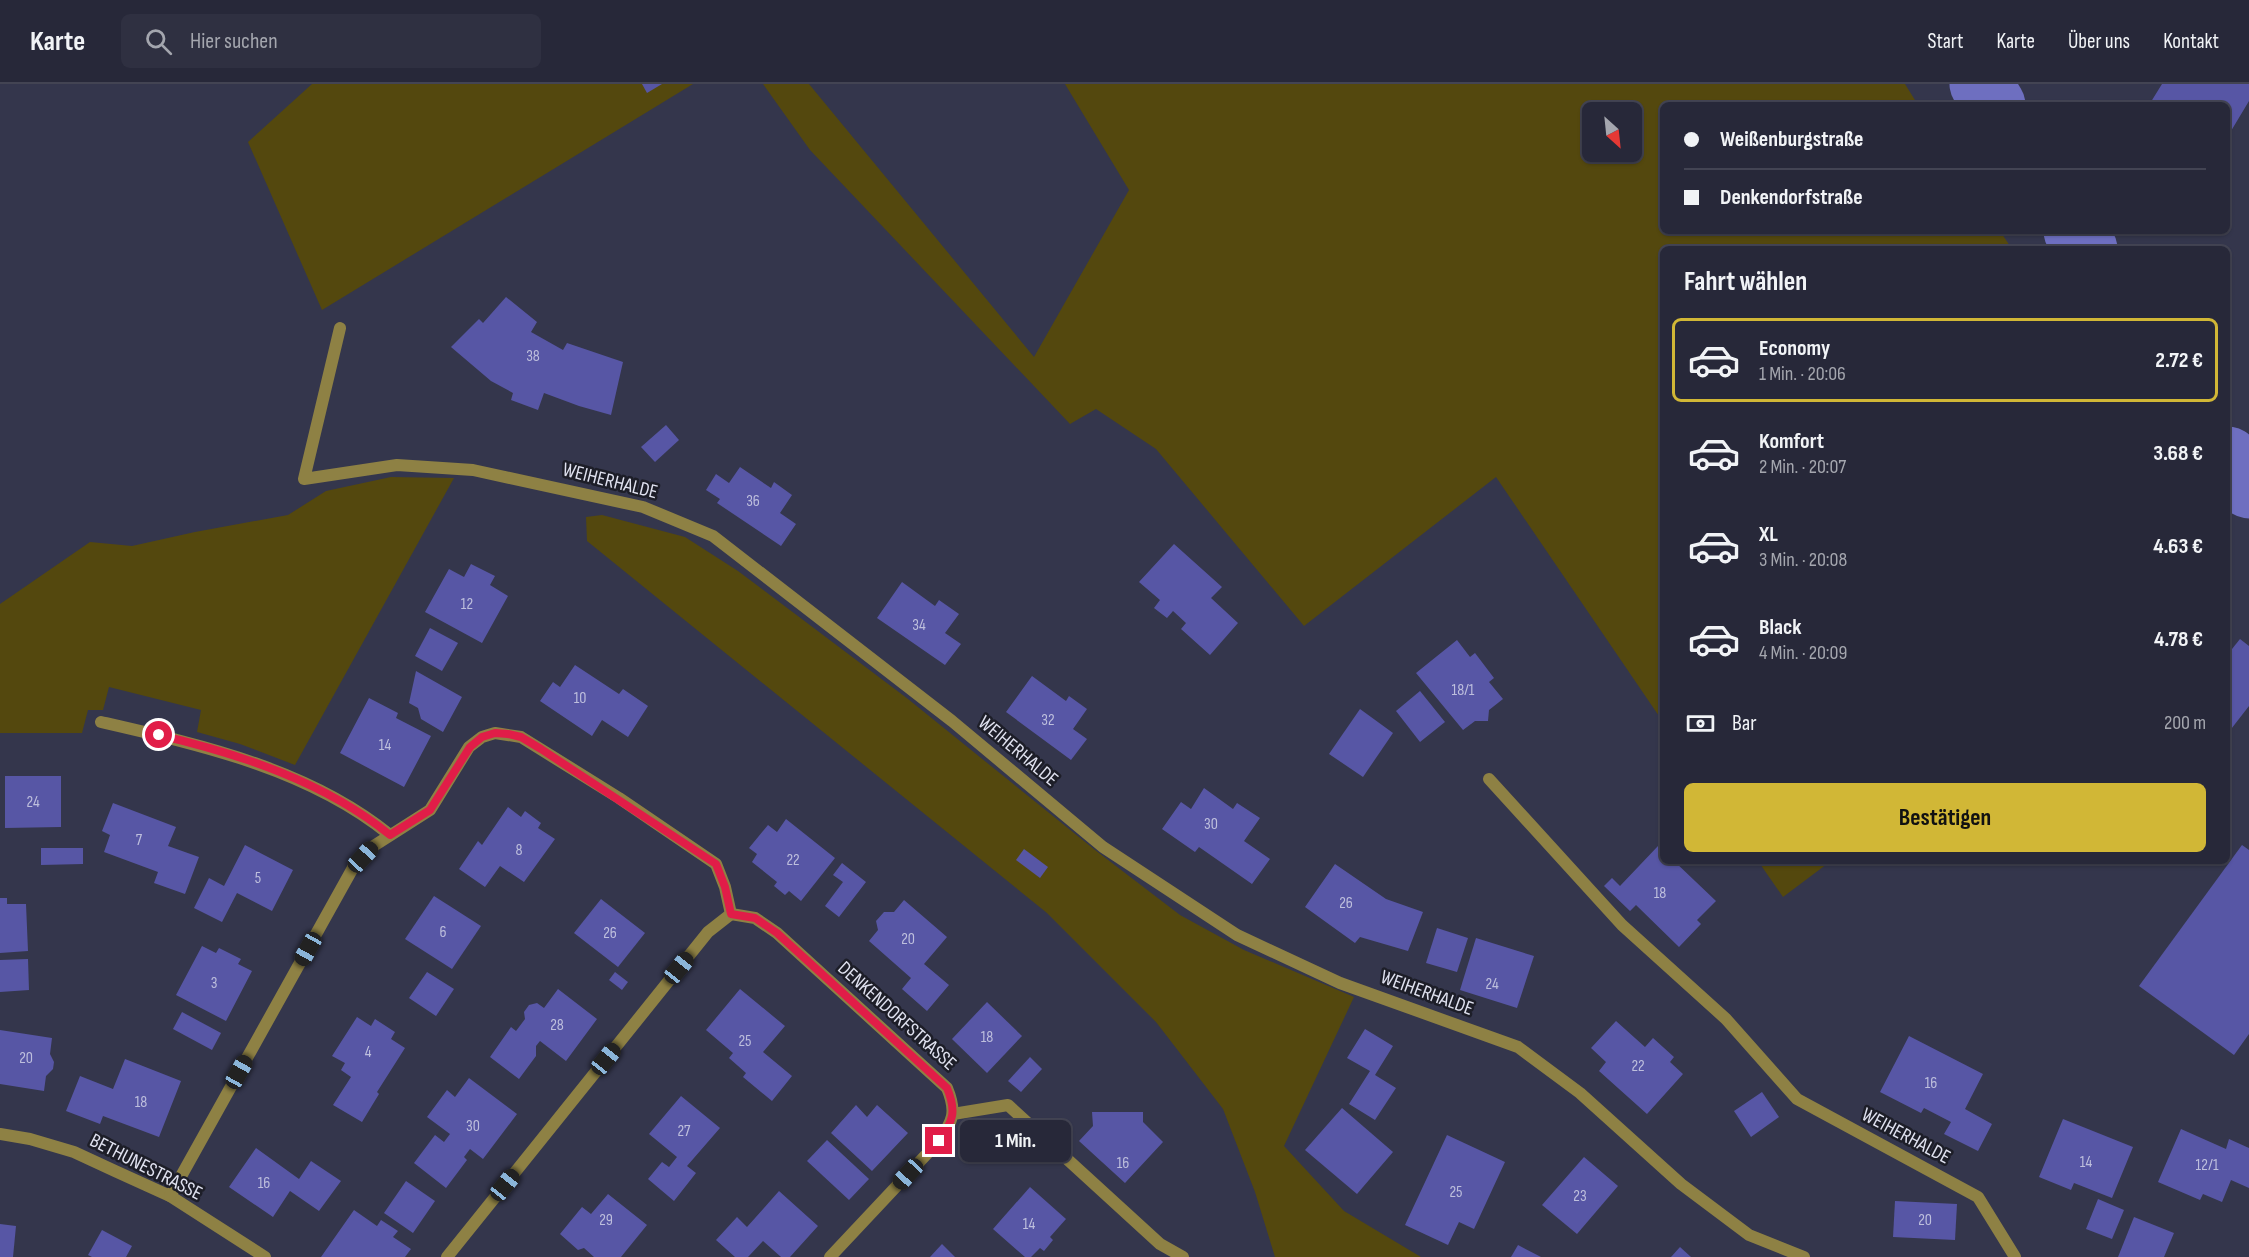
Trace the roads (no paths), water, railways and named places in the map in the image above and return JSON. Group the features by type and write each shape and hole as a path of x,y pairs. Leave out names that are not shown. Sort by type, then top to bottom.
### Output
{"street":[{"name":"WEIHERHALDE","path":"340,328 304,479 397,465 473,470 643,507 713,536 952,721 1103,847 1122,860 1237,935 1257,945 1340,983 1518,1047 1580,1093 1681,1184 1749,1235 1804,1257"},
{"path":"101,722 178,740 252,762 330,796 364,814 390,835"},
{"path":"170,1196 354,866 372,847 430,810 470,747 482,737 495,733 521,737 619,798 716,864 725,887 731,914 708,932 447,1257"},
{"name":"WEIHERHALDE","path":"1489,779 1622,925 1726,1019 1797,1099 1978,1197 2015,1257"},
{"name":"DENKENDORFSTRASSE","path":"731,914 755,918 777,933 947,1088 952,1101 953,1114"},
{"path":"830,1257 939,1141 949,1127 953,1114 1008,1105 1160,1244 1183,1257"},
{"name":"BETHUNESTRASSE","path":"0,1134 30,1139 74,1152 170,1196 265,1257"}],"waterway":[{"path":"1981,84 1992,102"},
{"path":"2077,234 2084,246"},
{"path":"2230,461 2249,487"}]}
